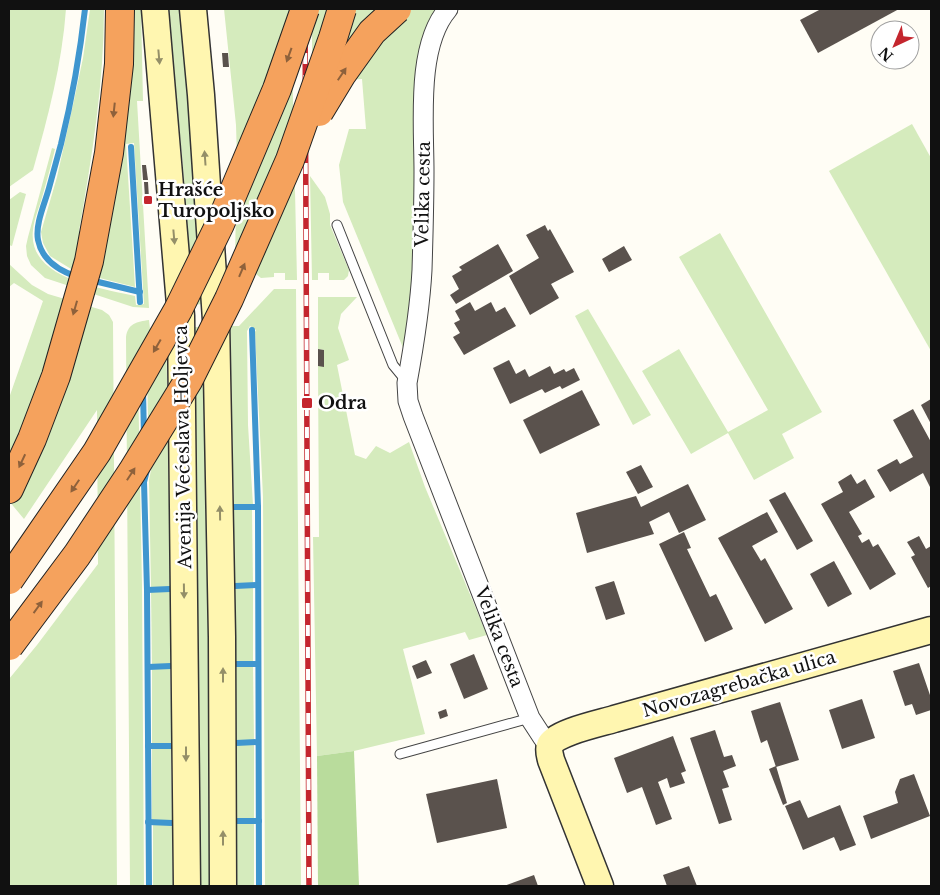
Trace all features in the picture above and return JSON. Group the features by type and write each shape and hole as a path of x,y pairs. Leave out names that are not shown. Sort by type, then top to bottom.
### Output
{"highway":[{"path":"9,489 32,439 56,376 89,261 110,153 118,64 120,9"},
{"path":"9,580 97,452 178,310 224,215 277,89 305,9"},
{"path":"9,646 82,547 132,472 188,381 229,299 290,160 342,9"},
{"path":"290,160 342,74 372,32 397,9"}],"main road":[{"name":"Avenija Većeslava Holjevca","path":"155,9 181,316 187,886"},
{"name":"Avenija Većeslava Holjevca","path":"193,9 201,95 216,320 222,637 223,886"},
{"name":"Novozagrebačka ulica","path":"550,743 562,735 614,719 931,630"},
{"path":"550,743 551,760 600,886"}],"street":[{"name":"Velika cesta","path":"448,9 436,28 426,66 420,301 407,383 408,401 530,718 543,738 550,743"}],"lane":[{"name":"Velika cesta","path":"337,225 393,364 407,383"},
{"path":"400,754 530,718"}],"green space":[{"path":"9,9 66,9 58,70 33,170 9,187"},
{"path":"90,9 104,9 102,65 96,120 79,231 85,233 132,9 141,9 143,101 137,101 149,308 133,307 45,278 31,265 27,256 26,246 28,237 52,148 55,149 33,230 34,247 42,260 54,270 69,278 86,285 135,296 136,305 144,304 134,143 126,144 135,287 76,272 50,256 43,243 41,232 57,177 73,105 83,58"},
{"path":"168,9 180,9 191,120 203,304 191,305 183,167"},
{"path":"224,9 291,9 297,280 285,280 285,273 274,273 274,277 261,278 235,258 236,125"},
{"path":"312,9 437,9 432,17 417,73 413,266 406,355 343,202 339,165 349,129 366,129 362,79 312,82"},
{"path":"912,124 931,158 931,351 829,171"},
{"path":"310,176 325,197 330,214 330,225 349,270 348,276 344,280 329,280 329,273 318,273 318,280 312,280"},
{"path":"20,192 26,194 12,246 9,245 9,200"},
{"path":"720,233 822,412 782,434 794,458 754,480 728,433 691,454 642,371 679,349 728,432 768,410 679,257"},
{"path":"9,264 32,285 48,294 102,310 109,315 113,322 117,886 9,886 9,679 98,564 97,410 24,519 9,501 9,398 43,301 14,283 9,287"},
{"path":"274,289 296,289 301,886 265,886 263,497 256,330 250,326 247,331 248,425 253,505 234,505 229,326 239,326"},
{"path":"318,297 357,297 341,314 338,328 349,360 337,365 355,455 366,459 376,446 390,453 409,442 425,487 487,635 469,640 465,632 403,649 425,734 354,751 317,756 313,537 319,537 318,366 324,366 324,350 318,349"},
{"path":"588,309 651,415 633,425 575,316"},
{"path":"149,320 150,329 166,328 171,588 151,588 149,480 151,470 147,374 138,378 142,585 144,886 130,886 126,337 131,326"},
{"path":"191,327 204,327 209,579 211,886 198,886"},
{"path":"234,508 252,508 253,584 234,584"},
{"path":"253,586 253,663 235,663 234,593 235,587"},
{"path":"170,591 171,665 152,665 151,592"},
{"path":"253,665 254,741 235,741 235,672 236,666"},
{"path":"152,668 170,668 172,744 152,744"},
{"path":"254,743 254,820 236,820 235,751 236,744"},
{"path":"152,747 171,747 172,821 152,820"},
{"path":"354,751 359,886 318,886 317,756"},
{"path":"254,822 254,886 236,886 235,830 236,823"},
{"path":"170,823 172,827 173,886 153,886 153,824"}],"building":[{"path":"821,9 899,9 879,20 870,20 870,25 818,53 800,20"},
{"path":"222,53 228,53 229,67 223,67"},
{"path":"142,165 146,165 148,180 143,180"},
{"path":"144,182 148,182 149,198 145,198"},
{"path":"545,225 548,231 550,229 574,272 551,284 559,298 530,315 509,276 539,258 526,235"},
{"path":"498,244 513,271 456,304 450,295 459,289 452,276 462,270 459,267"},
{"path":"624,246 632,260 609,272 602,259"},
{"path":"470,302 475,311 491,302 496,312 505,307 516,326 464,355 453,337 460,333 454,323 460,320 455,311"},
{"path":"318,349 324,350 324,367 318,366"},
{"path":"509,360 516,374 525,369 529,377 550,366 554,374 564,369 566,372 574,368 580,380 562,389 560,386 545,393 542,389 510,404 493,368"},
{"path":"582,390 600,425 540,454 523,420"},
{"path":"931,399 931,424 921,405"},
{"path":"913,409 931,442 931,489 923,473 890,492 877,470 897,459 900,464 913,457 893,420"},
{"path":"641,465 653,487 638,494 626,472"},
{"path":"851,474 857,484 865,479 875,497 849,512 862,534 858,536 862,543 869,539 873,547 878,544 896,574 870,590 821,504 843,492 838,482"},
{"path":"688,484 706,520 679,533 669,512 649,522 654,534 587,553 576,513 636,496 641,507"},
{"path":"785,492 813,541 797,550 769,500"},
{"path":"767,512 778,532 752,546 761,561 765,558 793,609 765,624 718,538"},
{"path":"684,532 691,548 687,549 710,597 716,594 733,629 705,642 659,544"},
{"path":"919,536 926,549 931,546 931,586 928,588 911,557 915,555 907,542"},
{"path":"834,561 852,594 828,607 810,574"},
{"path":"614,581 625,614 606,620 595,587"},
{"path":"474,654 488,689 464,699 450,664"},
{"path":"426,660 432,673 417,679 412,666"},
{"path":"919,663 931,698 931,710 916,715 912,704 905,706 893,671"},
{"path":"862,699 875,738 842,749 829,710"},
{"path":"780,702 799,760 776,767 767,740 761,743 751,711"},
{"path":"446,709 448,716 440,719 438,712"},
{"path":"715,730 724,757 732,755 736,766 723,771 729,787 722,789 732,820 719,824 690,738"},
{"path":"673,736 686,771 681,773 685,783 670,788 667,778 658,782 672,819 656,825 642,787 627,793 614,758"},
{"path":"776,766 787,803 783,805 769,769"},
{"path":"914,774 930,816 871,839 863,816 898,803 895,792 900,779"},
{"path":"497,779 507,828 437,843 426,794"},
{"path":"800,800 808,818 840,805 856,845 840,851 834,837 803,850 785,806"},
{"path":"689,866 697,886 667,886 663,875"},
{"path":"534,875 538,886 504,886"}],"waterway":[{"path":"78,277 64,272 47,259 40,247 37,234 39,220 69,110 85,9"},
{"path":"131,147 140,302"},
{"path":"90,280 140,292"},
{"path":"252,330 258,507 259,886"},
{"path":"143,391 144,436"},
{"path":"147,470 144,482 147,590 149,886"},
{"path":"234,507 258,507"},
{"path":"235,586 258,585"},
{"path":"147,590 170,589"},
{"path":"235,664 258,664"},
{"path":"148,667 171,666"},
{"path":"236,743 258,742"},
{"path":"148,746 171,746"},
{"path":"236,821 259,821"},
{"path":"148,822 172,823"}],"railway":[{"path":"305,9 309,886"}],"place":[{"name":"Hrašće Turopoljsko","path":"148,200"},
{"name":"Odra","path":"307,403"}]}
